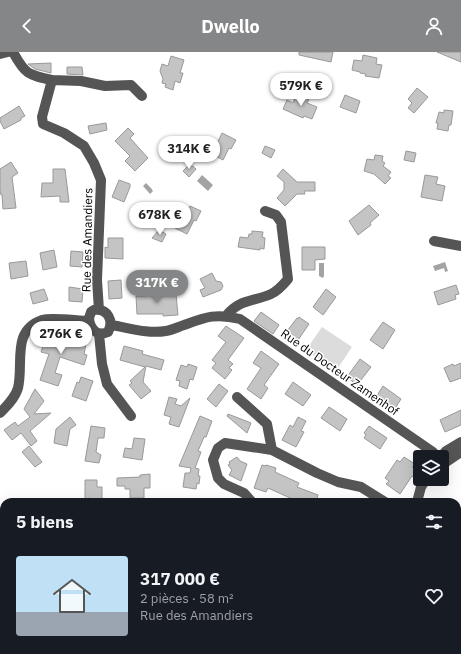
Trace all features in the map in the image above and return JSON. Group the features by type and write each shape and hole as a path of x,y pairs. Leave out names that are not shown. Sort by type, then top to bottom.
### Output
{"street":[{"path":"0,54 8,52"},
{"path":"13,52 22,68 26,72 35,76 52,80 81,81 105,86 131,85 142,96"},
{"name":"Rue des Amandiers","path":"52,80 42,117 43,124 64,133 84,146 94,163 101,180 97,280 99,310"},
{"path":"226,316 239,304 271,294 281,288 288,279 281,222 276,215 265,211"},
{"path":"434,241 461,246"},
{"path":"99,310 107,314 111,320 111,325 108,332 104,334 99,334 92,329 89,321 91,312 99,310"},
{"name":"Rue du Docteur Zamenhof","path":"111,325 145,332 157,332 169,331 209,316 226,316 240,319 430,450"},
{"path":"0,413 11,402 17,389 21,345 28,329 44,320 89,321"},
{"path":"99,334 102,364 107,384 131,416"},
{"path":"237,397 267,424 272,450"},
{"path":"449,450 461,442"},
{"path":"248,498 244,493 224,484 218,478 213,460 218,448 225,443 272,450 338,482 361,487 379,498"},
{"path":"449,460 461,452"},
{"path":"418,498 422,486"}],"shaded area":[{"path":"202,175 213,185 208,191 197,181"},
{"path":"146,183 153,191 150,194 143,186"},
{"path":"445,262 448,271 445,272 444,268 435,271 433,266"},
{"path":"319,263 324,263 323,278 319,276"},
{"path":"149,285 150,291 138,292 138,286"},
{"path":"322,327 352,347 336,371 306,350"}],"building":[{"path":"299,52 333,52 331,62 299,55"},
{"path":"437,52 461,52 461,62"},
{"path":"363,55 377,58 376,64 382,65 379,78 365,76 366,74 352,70 354,60 362,61"},
{"path":"171,56 184,60 180,73 183,73 180,83 175,81 173,90 165,87 166,84 162,83 163,79 160,71 162,64 168,66"},
{"path":"51,63 51,73 35,69 28,64"},
{"path":"67,67 82,67 83,75 67,74"},
{"path":"417,88 428,97 414,113 408,108 412,103 408,99"},
{"path":"303,92 311,95 307,103 317,107 312,119 304,116 303,118 283,109 287,100 293,103 295,98 299,99"},
{"path":"345,95 360,101 356,113 340,107"},
{"path":"19,106 25,116 21,118 21,120 4,129 0,118"},
{"path":"444,110 453,111 451,125 449,125 448,131 437,129 438,123 436,123 439,112 444,113"},
{"path":"106,123 107,130 90,134 88,126"},
{"path":"128,128 134,134 130,138 148,158 135,171 125,161 130,156 115,141"},
{"path":"222,133 236,140 231,149 229,148 223,160 212,154"},
{"path":"265,146 275,150 271,158 262,153"},
{"path":"406,151 416,153 414,162 404,160"},
{"path":"375,155 383,156 382,161 385,163 383,166 391,172 388,176 391,178 385,184 374,174 364,171 367,159 374,160"},
{"path":"11,162 18,173 12,177 16,208 3,209 0,190 0,169"},
{"path":"190,164 196,169 189,177 183,171"},
{"path":"53,169 65,169 69,202 60,202 60,196 41,197 42,183 53,183"},
{"path":"283,169 297,182 315,182 315,191 304,191 305,194 297,194 285,206 277,198 284,190 284,182 277,176"},
{"path":"425,175 438,177 436,184 445,186 442,201 421,197"},
{"path":"119,180 130,184 124,202 112,197"},
{"path":"369,205 379,215 370,223 371,225 358,235 349,221"},
{"path":"190,206 201,211 196,221 194,220 187,234 175,228 179,220 172,217 177,211 186,215"},
{"path":"159,230 166,234 162,242 152,238"},
{"path":"252,231 263,232 262,237 265,238 264,249 260,248 260,250 238,247 240,237 248,238 249,234 252,234"},
{"path":"108,238 123,238 123,259 105,258 105,247 108,248"},
{"path":"302,247 325,247 325,259 315,260 315,270 302,270"},
{"path":"54,250 57,267 43,270 40,253"},
{"path":"71,251 83,252 82,267 70,266"},
{"path":"26,261 28,276 11,279 9,263"},
{"path":"212,273 216,281 221,282 223,286 221,290 203,297 200,290 205,288 200,279"},
{"path":"121,280 122,298 109,299 108,281"},
{"path":"456,285 459,294 455,295 456,299 438,305 434,292"},
{"path":"69,287 83,289 82,302 69,301"},
{"path":"44,289 48,300 33,304 30,293"},
{"path":"326,289 336,297 323,315 313,307"},
{"path":"144,292 160,292 160,295 176,294 178,315 163,316 163,314 137,314 136,296 145,296"},
{"path":"261,312 279,325 273,334 254,321"},
{"path":"299,317 309,324 296,343 284,335"},
{"path":"383,322 395,330 383,349 370,340"},
{"path":"226,326 244,338 228,360 233,364 229,368 232,370 225,379 212,368 216,363 212,360 226,342 218,336"},
{"path":"52,331 86,344 84,354 87,355 84,365 60,357 55,373 62,375 58,386 40,380 49,354 41,352 46,336 50,337"},
{"path":"124,346 143,351 142,354 164,360 161,370 146,366 143,382 151,391 141,399 129,385 132,383 130,381 145,367 120,360"},
{"path":"261,351 279,364 264,385 268,388 261,399 247,389 261,368 253,363"},
{"path":"360,359 371,367 357,385 347,377"},
{"path":"461,363 461,378 450,382 444,368 453,364 454,366"},
{"path":"188,364 197,367 193,380 190,379 187,389 179,386 180,381 176,380 181,365 187,367"},
{"path":"81,377 93,381 86,401 72,396 77,382 79,383"},
{"path":"293,382 311,395 303,406 285,394"},
{"path":"219,384 228,391 216,407 207,399"},
{"path":"383,386 401,399 394,410 376,397"},
{"path":"35,389 44,401 34,414 51,413 30,431 37,441 31,446 21,433 12,440 4,430 15,422 18,426 30,417 24,409"},
{"path":"169,397 177,399 175,404 181,406 190,398 179,427 169,424 171,417 164,415"},
{"path":"329,407 347,419 340,431 321,418"},
{"path":"461,410 461,425 445,432 440,420"},
{"path":"228,414 251,423 247,433 227,416"},
{"path":"200,416 212,421 206,437 204,437 198,451 201,452 195,468 199,469 198,476 200,476 199,484 197,483 196,489 183,487 185,473 190,473 191,468 179,466"},
{"path":"70,417 76,425 70,429 67,446 54,443 56,429"},
{"path":"298,417 306,421 301,431 304,432 296,447 282,440 290,425 293,427"},
{"path":"91,426 105,428 104,438 98,438 96,452 101,455 99,463 85,461"},
{"path":"369,426 387,438 380,449 364,438 366,435 364,433"},
{"path":"134,438 145,439 142,460 123,457 125,448 132,449"},
{"path":"29,446 42,462 35,467 22,452"},
{"path":"237,457 240,461 247,464 241,481 229,475 232,470 228,465 230,464 229,462"},
{"path":"404,457 413,463 413,477 412,476 400,494 386,484 389,481 385,478 397,460 400,462"},
{"path":"262,465 266,465 276,468 275,472 299,483 297,487 318,495 317,498 290,498 268,488 266,492 254,488"},
{"path":"150,474 150,488 144,488 144,498 130,498 130,489 125,489 125,486 117,486 117,478 140,477 140,475"},
{"path":"85,480 97,480 97,487 102,487 102,498 85,498"}]}
